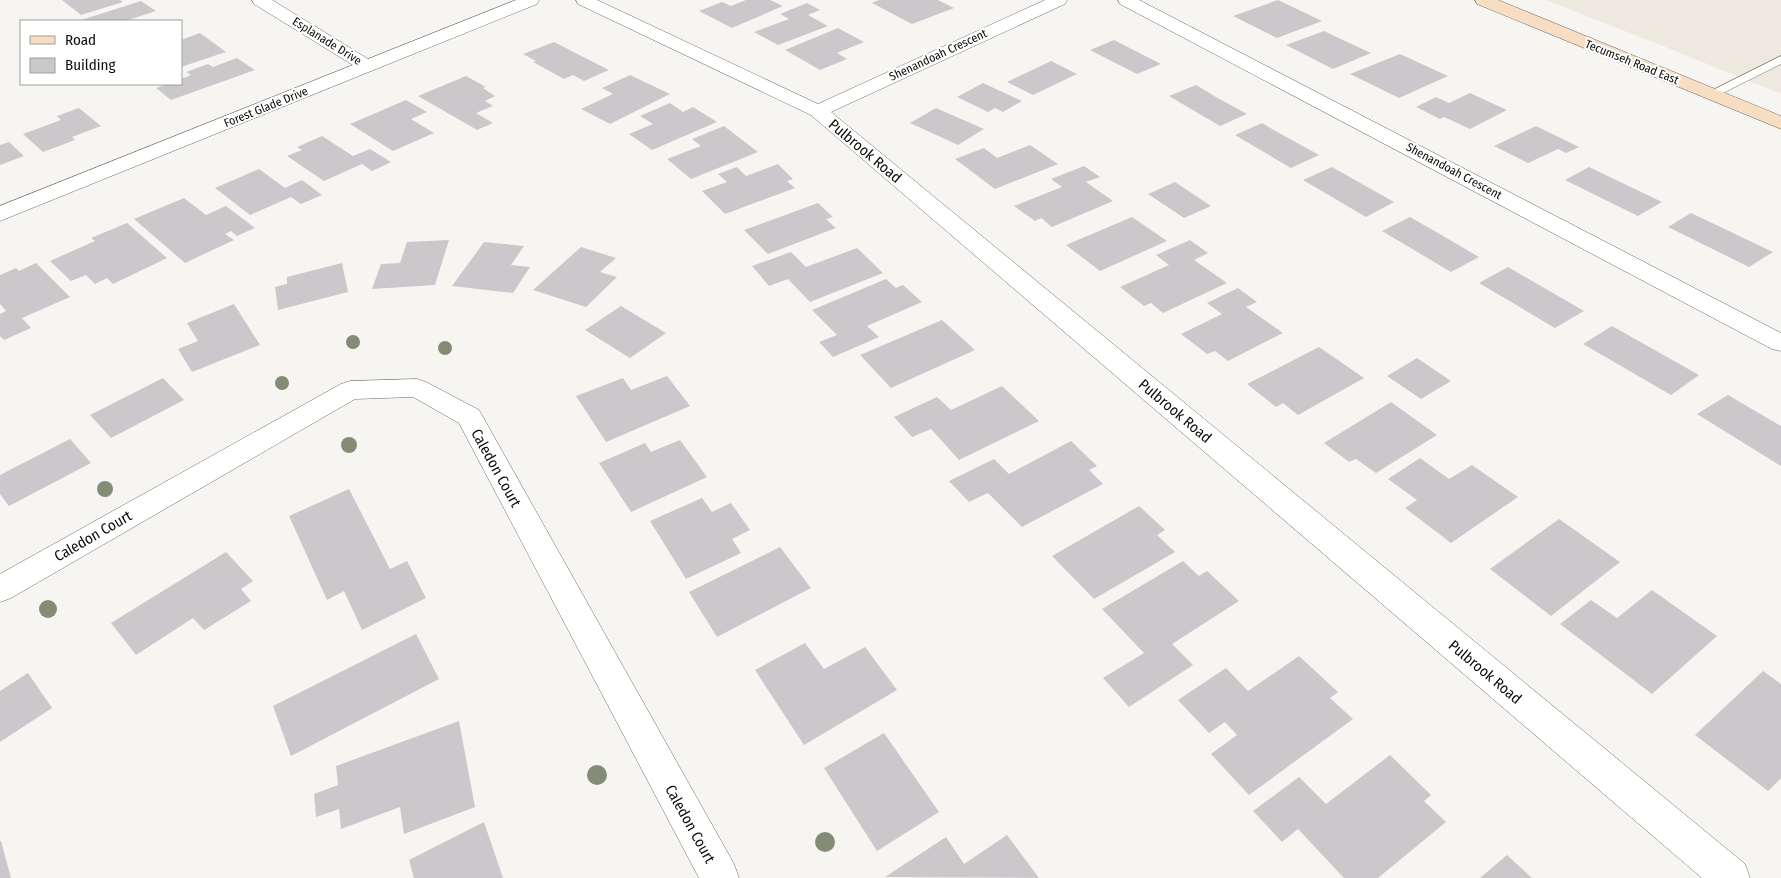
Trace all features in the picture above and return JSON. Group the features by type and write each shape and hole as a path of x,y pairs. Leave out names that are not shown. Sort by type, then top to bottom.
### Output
{"main road":[{"name":"Tecumseh Road East","path":"1483,0 1781,123"}],"street":[{"name":"Esplanade Drive","path":"260,0 368,66"},
{"name":"Forest Glade Drive","path":"0,214 531,0"},
{"name":"Pulbrook Road","path":"584,0 818,110 1731,878"},
{"name":"Shenandoah Crescent","path":"818,110 1059,0"},
{"name":"Shenandoah Crescent","path":"1126,0 1781,343"},
{"name":"Caledon Court","path":"0,589 350,390 417,388 468,417 720,878"}],"lane":[{"path":"1712,94 1781,59"}],"shaded area":[{"path":"1546,0 1781,0 1781,94 1663,46"}],"building":[{"path":"62,0 120,0 123,2 81,15"},
{"path":"746,0 770,0 783,6 732,28 699,11 722,2 731,6"},
{"path":"879,0 938,0 954,8 912,24 872,3"},
{"path":"1278,0 1322,21 1277,38 1233,16"},
{"path":"141,1 156,11 128,20 81,20"},
{"path":"807,3 820,10 808,15 828,26 778,45 754,32 789,19 780,14"},
{"path":"838,28 864,42 837,53 847,59 820,70 785,50"},
{"path":"1324,31 1371,53 1333,69 1286,45"},
{"path":"200,33 226,52 182,67 182,40"},
{"path":"1114,40 1161,64 1137,74 1090,50"},
{"path":"554,42 609,70 584,81 573,75 564,79 533,62 536,61 523,54"},
{"path":"1400,54 1448,76 1399,98 1350,74"},
{"path":"237,58 255,70 171,100 156,88 165,85 182,85 182,79 191,75 186,72 208,64 213,67"},
{"path":"1051,61 1077,74 1033,95 1007,82"},
{"path":"630,75 670,94 610,124 581,109 613,94 602,88"},
{"path":"466,76 486,87 483,88 495,96 485,101 493,106 476,113 493,123 477,130 418,96"},
{"path":"983,83 1022,101 1003,112 995,108 988,112 957,97"},
{"path":"1196,85 1247,114 1220,126 1169,96"},
{"path":"1470,93 1507,110 1470,129 1444,117 1440,119 1416,107 1436,97 1449,103"},
{"path":"406,100 427,112 411,119 434,133 393,151 350,124"},
{"path":"670,103 683,112 693,107 717,122 652,150 629,134 653,124 640,116"},
{"path":"79,108 101,126 72,137 75,140 43,152 23,134 61,120 57,116"},
{"path":"936,108 984,129 958,145 910,123"},
{"path":"1262,123 1319,155 1291,168 1235,135"},
{"path":"724,126 758,152 691,179 667,159 701,146 692,139"},
{"path":"1536,126 1579,147 1566,153 1558,149 1528,163 1494,146"},
{"path":"322,136 353,156 370,149 391,162 372,171 362,164 324,181 287,156 302,150 297,147"},
{"path":"9,142 24,156 0,165 0,145"},
{"path":"1030,145 1058,164 995,189 955,159 984,148 997,158"},
{"path":"778,164 793,179 787,181 795,188 725,214 702,191 727,182 718,174 737,167 746,176"},
{"path":"1084,166 1100,177 1086,182 1113,201 1052,227 1041,218 1035,221 1014,206 1062,187 1051,179"},
{"path":"1332,167 1394,202 1366,217 1303,180"},
{"path":"1589,167 1662,202 1638,216 1565,180"},
{"path":"259,169 285,188 302,180 322,195 301,204 291,197 250,215 215,188"},
{"path":"1175,182 1211,206 1184,218 1148,194"},
{"path":"184,198 206,215 226,206 255,228 237,236 231,231 225,234 234,240 185,263 134,219"},
{"path":"818,203 833,217 826,219 836,228 768,254 744,230"},
{"path":"1691,213 1773,252 1749,267 1668,227"},
{"path":"1132,217 1167,241 1100,271 1066,245"},
{"path":"1410,217 1479,257 1451,272 1382,231"},
{"path":"127,223 167,258 113,284 107,278 95,284 86,275 71,281 50,261 95,241 91,238"},
{"path":"449,240 435,285 372,289 381,264 400,263 407,242"},
{"path":"1190,240 1208,253 1194,260 1227,283 1163,313 1151,303 1144,306 1120,287 1169,265 1156,255"},
{"path":"484,242 524,246 511,265 530,267 513,293 452,286"},
{"path":"581,247 616,258 600,272 617,277 586,307 533,290"},
{"path":"857,248 883,273 810,302 788,279 769,286 752,266 791,252 806,267"},
{"path":"36,263 70,297 22,318 31,328 4,340 0,336 0,314 6,311 0,304 0,275 16,268 19,271"},
{"path":"342,263 348,292 278,310 275,287 287,284 287,277"},
{"path":"1508,267 1584,311 1555,328 1479,283"},
{"path":"886,279 896,288 903,285 922,302 867,326 879,337 833,357 819,342 837,335 812,310"},
{"path":"1238,288 1257,302 1246,307 1283,333 1228,361 1215,351 1207,354 1181,334 1222,314 1207,303"},
{"path":"234,304 260,345 192,372 178,349 198,341 187,323"},
{"path":"621,306 666,333 630,358 585,330"},
{"path":"942,320 975,350 891,388 860,355"},
{"path":"1612,326 1699,375 1671,395 1583,344"},
{"path":"1319,347 1364,378 1298,415 1283,403 1276,407 1247,384"},
{"path":"1417,358 1451,381 1421,399 1387,376"},
{"path":"667,376 690,406 606,442 576,396 623,378 631,390"},
{"path":"163,378 184,400 111,438 90,415"},
{"path":"1002,386 1039,421 959,460 931,429 912,437 894,417 937,397 951,410"},
{"path":"1728,395 1781,426 1781,466 1697,414"},
{"path":"1391,402 1437,435 1376,473 1356,459 1349,462 1324,443"},
{"path":"70,439 91,463 9,506 0,494 0,475"},
{"path":"680,440 707,477 631,512 599,463 645,443 651,452"},
{"path":"1071,441 1097,466 1089,470 1103,484 1022,527 988,493 969,502 949,481 994,459 1009,474"},
{"path":"1420,458 1449,479 1472,465 1518,497 1451,543 1405,508 1417,500 1388,479"},
{"path":"349,489 390,569 407,561 426,598 362,630 344,591 327,600 289,516"},
{"path":"702,498 712,512 731,503 750,530 732,539 741,553 686,579 650,521"},
{"path":"1139,506 1165,530 1157,535 1175,552 1094,599 1052,556"},
{"path":"1559,519 1620,562 1551,616 1490,569"},
{"path":"780,547 811,588 717,637 689,592"},
{"path":"226,552 253,581 241,589 251,601 204,630 193,618 136,655 111,623"},
{"path":"1183,561 1199,576 1207,571 1239,601 1172,644 1193,665 1129,707 1103,678 1144,653 1102,609"},
{"path":"1652,590 1717,636 1652,694 1560,624 1591,600 1617,618"},
{"path":"416,634 439,679 291,756 273,706"},
{"path":"805,643 824,669 865,647 897,690 804,745 755,670"},
{"path":"1299,656 1338,692 1330,698 1353,719 1249,795 1211,754 1237,735 1225,722 1209,733 1178,700 1226,668 1248,691"},
{"path":"1763,671 1781,684 1781,778 1768,791 1695,735"},
{"path":"28,673 52,708 0,742 0,691"},
{"path":"459,721 475,807 404,834 400,807 341,829 339,809 316,817 314,794 338,785 336,766"},
{"path":"884,733 939,812 877,851 824,768"},
{"path":"1390,755 1431,795 1424,801 1446,822 1378,878 1344,878 1298,829 1282,842 1253,811 1299,777 1326,804"},
{"path":"484,822 503,878 414,878 409,860"},
{"path":"1007,835 1039,878 885,877 946,837 964,864"},
{"path":"1,841 11,878 0,878"},
{"path":"1507,855 1532,878 1480,878"}]}
